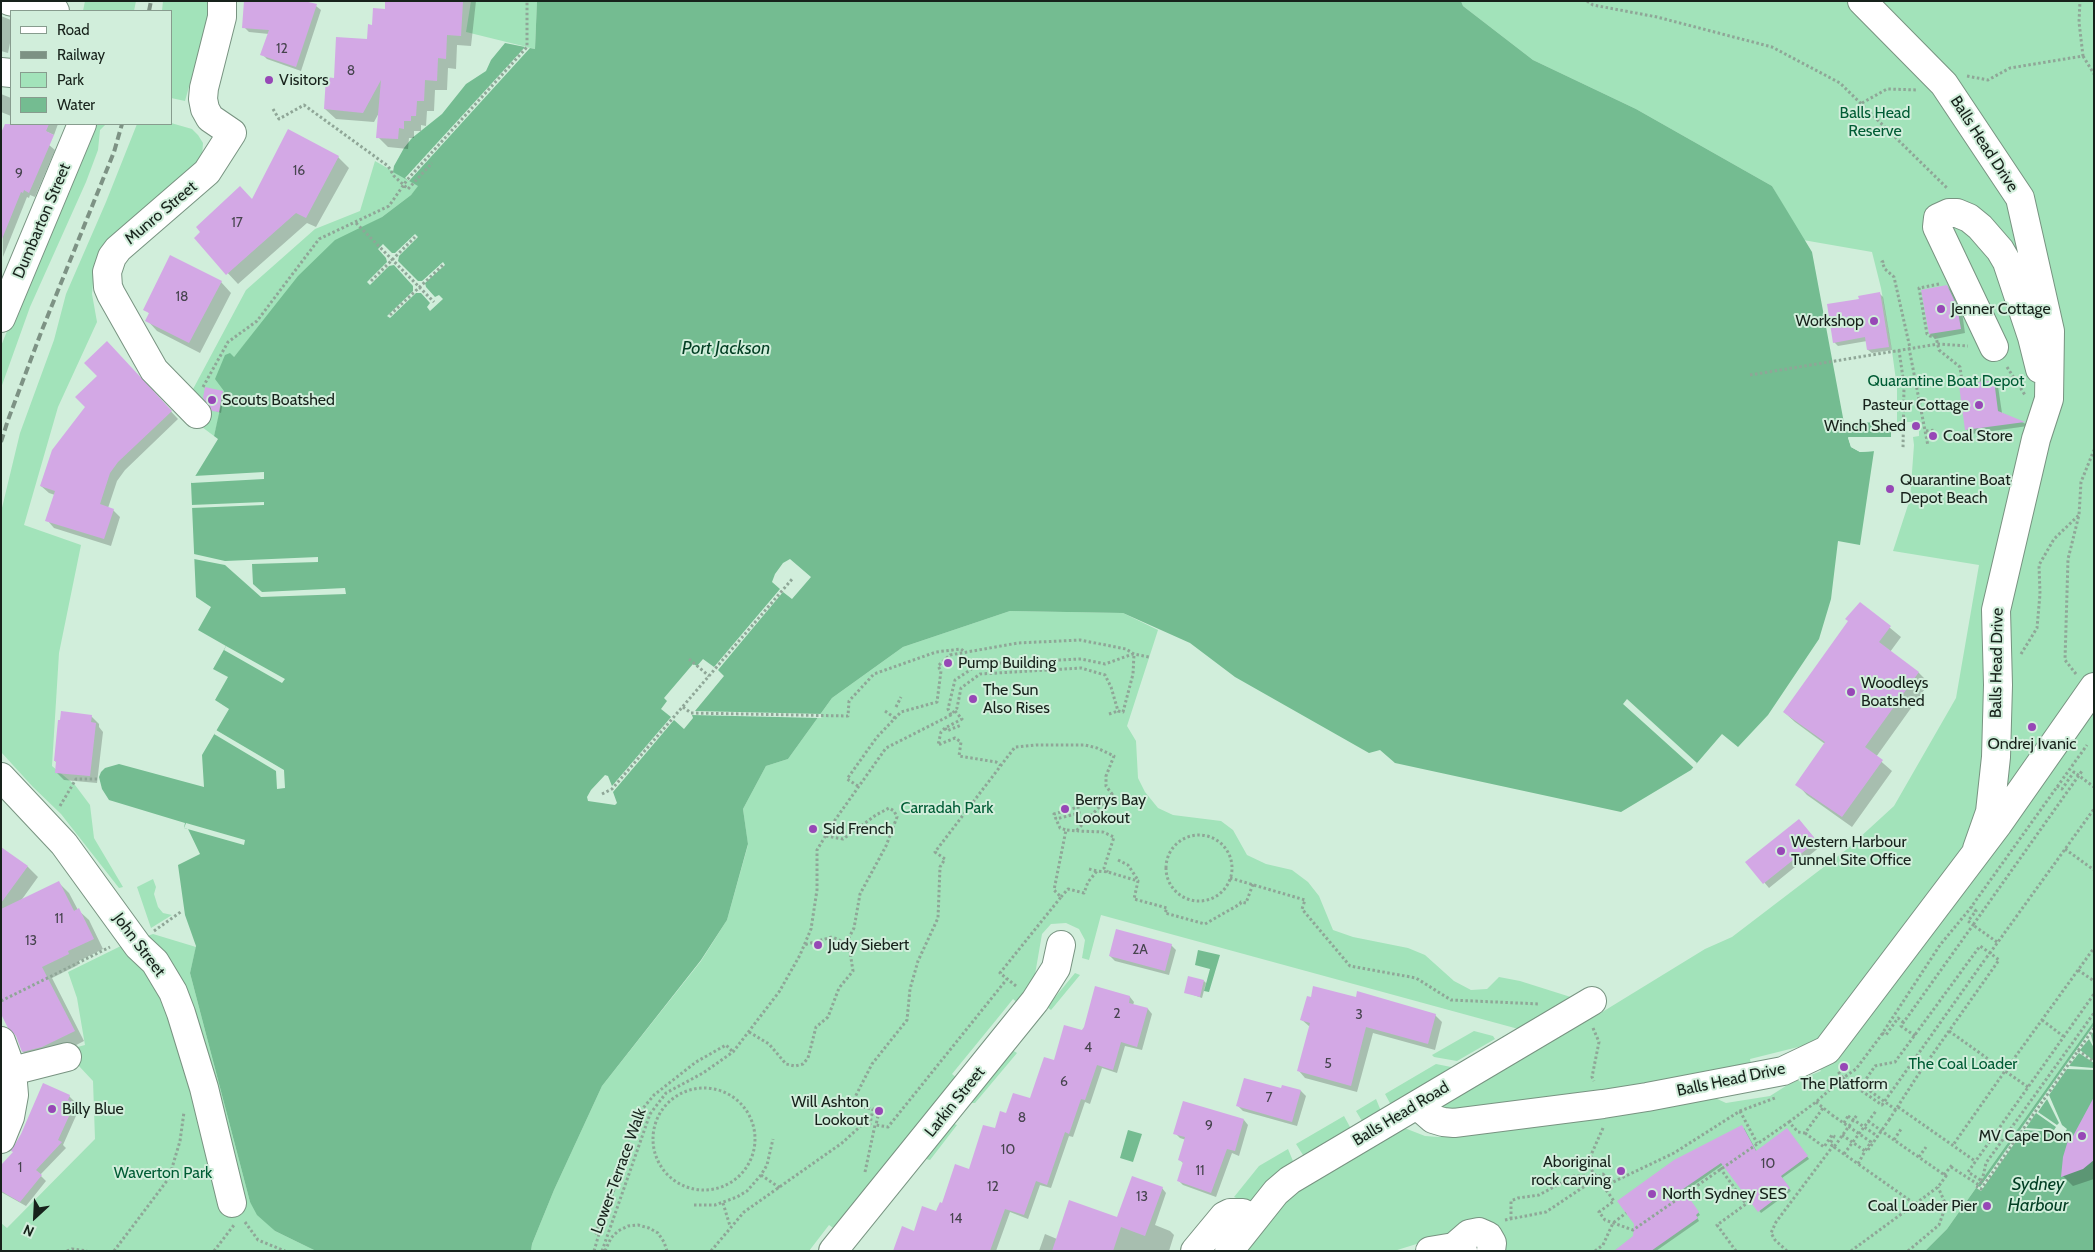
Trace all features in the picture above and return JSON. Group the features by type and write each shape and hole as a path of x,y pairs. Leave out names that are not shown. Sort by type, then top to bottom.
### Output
{"street":[{"path":"9,1 50,10"},
{"name":"Munro Street","path":"194,411 154,370 111,294 108,287 107,272 118,249 207,172 232,133 210,118 205,109 203,99 204,88 222,17 222,1"},
{"name":"Balls Head Drive","path":"1862,1 1944,84 2020,198 2050,331 2049,400 2036,438 1996,610 1998,685 1996,758 1990,812 1978,849"},
{"name":"Dumbarton Street","path":"1,318 82,125"},
{"path":"1984,347 1937,227 1938,218 1949,213 1962,215 1980,227 2000,250 2007,262 2032,337 2049,400"},
{"name":"Balls Head Drive","path":"1417,1105 1434,1119 1443,1122 1454,1122 1648,1097 1783,1071 1826,1050 1998,824 2092,690"},
{"path":"1996,758 2016,767 2034,771"},
{"name":"John Street","path":"1,778 64,844 138,946 155,962 173,992 204,1088 236,1210"},
{"name":"Larkin Street","path":"833,1251 1034,1004 1056,968 1061,945"},
{"name":"Balls Head Road","path":"1229,1251 1276,1192 1290,1180 1417,1105 1592,1014"},
{"path":"1,1041 12,1071 14,1095 10,1117 1,1139"},
{"path":"12,1071 67,1057"},
{"path":"1195,1251 1224,1216 1230,1213 1243,1214 1254,1220"},
{"path":"1449,1249 1469,1234 1478,1232 1488,1236 1492,1243 1492,1251"}],"path":[{"path":"194,411 228,342 257,321 320,239 389,206 407,180 527,47 526,1"},
{"path":"1587,1 1593,5 1657,17 1772,47 1840,83 1948,189 1949,213"},
{"path":"2080,1 2079,22 2083,56 2094,74"},
{"path":"1968,76 1988,80 2010,68 2083,56"},
{"path":"1862,103 1887,89 1914,91"},
{"path":"273,109 279,119 304,105 388,166 408,189 432,162"},
{"path":"356,223 434,302"},
{"path":"371,281 414,237"},
{"path":"1884,261 1882,262 1885,269 1894,277 1928,446"},
{"path":"390,315 443,264"},
{"path":"1942,284 1919,288 1927,334 1936,337 1943,354 1955,361 1960,367 1962,382 1990,378"},
{"path":"1750,374 1938,344 1984,347"},
{"path":"1899,350 1904,385 1903,449"},
{"path":"1926,431 1936,430"},
{"path":"2092,690 2065,660 2068,559 2079,515 2081,482 2094,450"},
{"path":"2020,656 2037,628 2040,594 2039,565 2054,539 2079,515"},
{"path":"602,794 612,789 793,578"},
{"path":"858,786 847,779 877,737 901,712 937,702 941,671 938,666 950,655 1018,643 1080,640 1126,648 1134,654 1149,658"},
{"path":"683,707 693,713 848,716 849,701 874,674 936,652 962,649 965,653"},
{"path":"1109,714 1118,711 1123,712 1133,674 1134,654"},
{"path":"951,715 948,708 955,680 979,664 1081,659 1105,664 1134,654"},
{"path":"689,658 710,676"},
{"name":"Lower-Terrace Walk","path":"604,1249 650,1114 666,1093 703,1073 734,1052 779,992 811,929 816,900 818,850 858,786 886,748 951,715 958,708 962,688 980,674 1081,668 1105,675 1111,686 1118,711"},
{"path":"896,708 901,696"},
{"path":"885,711 895,718"},
{"path":"955,711 962,719 941,732 938,746 956,738 961,742 959,756 996,762 1000,765"},
{"path":"945,728 947,731 961,725"},
{"path":"871,1122 873,1109 851,1105 872,1064 907,1020 910,989 918,961 938,918 940,867 945,859 935,852 1015,747 1085,745 1098,748 1114,756 1106,776 1106,786 1112,794 1078,830"},
{"path":"1604,1124 1591,1155 1590,1168 1614,1201 1599,1212 1606,1220 1633,1230 1720,1168 1779,1131 1816,1102 1856,1069 1940,945 1971,907 2087,745"},
{"path":"1915,1036 1901,1026 2082,771"},
{"path":"2072,773 2074,772 2094,787"},
{"path":"59,808 76,779 97,779"},
{"path":"1056,819 1079,813 1078,807 1054,814 1056,819 1060,828 1103,832 1114,837 1104,868 1108,872"},
{"path":"826,836 843,839 876,814 889,808 894,811 897,817 886,846 860,894 854,928 846,943"},
{"path":"1829,1072 1836,1069 1843,1078 1882,1105 2094,809"},
{"path":"1062,897 1054,890 1066,830"},
{"path":"1192,836 1214,839 1223,846 1230,861 1230,878 1226,888 1218,895 1204,900 1189,900 1172,888 1167,879 1167,858 1172,848 1181,840 1192,836"},
{"path":"2065,849 2094,870"},
{"path":"1118,860 1128,865 1138,881 1134,899 1167,908 1166,913 1205,924 1241,902 1246,903 1252,884"},
{"path":"1089,869 1108,872 1138,881"},
{"path":"1018,988 1000,973 1068,890 1084,893 1088,882 1097,871"},
{"path":"1230,878 1305,900 1302,909 1304,912 1350,966 1416,978 1451,1000 1541,1004"},
{"path":"1971,907 1976,911 1968,921 1997,942"},
{"path":"151,932 182,911"},
{"path":"749,1032 769,1044 786,1064 795,1066 803,1064 808,1058 816,1027 828,1017 840,988 853,971 850,952 846,943 832,937 803,946"},
{"path":"1,1001 114,945"},
{"path":"1865,1152 1878,1137 1897,1108 1917,1073 1999,960 1980,946 1896,1062 1875,1066 1862,1085 1897,1108 1953,1145 1975,1161"},
{"path":"1953,1145 2094,948"},
{"path":"2078,970 2094,981"},
{"path":"711,1251 744,1212 842,1143 864,1123 871,1122 888,1127 1007,979"},
{"path":"1982,1181 1968,1172 2094,994"},
{"path":"1852,1251 1938,1188 1946,1176 1944,1174 1951,1166 1978,1185 1982,1181 1986,1163 2094,1013"},
{"path":"1592,1014 1599,1042 1592,1076"},
{"path":"1882,1033 1886,1035 1898,1018 1904,1023"},
{"path":"2042,1020 2064,1036"},
{"path":"1976,1186 1981,1189 2094,1028"},
{"path":"1949,1031 2028,1087"},
{"path":"594,1251 599,1234 596,1232 598,1227 601,1229 639,1113 654,1095 696,1062 726,1045 734,1052"},
{"path":"2078,1050 2094,1062"},
{"path":"1898,1059 1902,1062"},
{"path":"712,1088 729,1094 742,1105 752,1119 756,1136 754,1153 746,1169 734,1181 719,1188 703,1190 687,1187 673,1179 662,1168 655,1153 653,1136 656,1120 665,1106 678,1095 694,1089 712,1088"},
{"path":"1505,1221 1546,1212 1604,1174 1610,1183 1615,1181 1674,1152 1740,1111 1782,1095"},
{"path":"660,1102 665,1106"},
{"path":"1816,1102 1871,1142 1858,1164"},
{"path":"1805,1132 1823,1108"},
{"path":"864,1179 879,1111"},
{"path":"1740,1111 1757,1144"},
{"path":"1844,1154 1876,1111"},
{"path":"1787,1251 1775,1240 1771,1233 1773,1227 1857,1115"},
{"path":"1844,1123 1848,1116 1878,1137"},
{"path":"1868,1121 1944,1174"},
{"path":"1789,1122 1795,1130 1802,1133 1805,1132 1824,1147 1832,1135 1834,1136 1830,1144 1915,1204"},
{"path":"1894,1140 1901,1129"},
{"path":"1842,1136 1865,1152"},
{"path":"694,1205 723,1204 746,1191 762,1176 773,1139"},
{"path":"114,1251 169,1178 180,1141"},
{"path":"1919,1157 1926,1147"},
{"path":"1720,1168 1736,1186 1746,1204 1717,1225 1736,1251"},
{"path":"762,1176 780,1188"},
{"path":"1511,1219 1511,1201 1539,1195 1574,1176 1585,1176 1591,1182"},
{"path":"1908,1251 1939,1225 1946,1205 1938,1188"},
{"path":"723,1204 731,1227"},
{"path":"214,1251 236,1210 258,1240 285,1251"},
{"path":"1595,1251 1603,1245 1613,1223 1626,1213"},
{"path":"604,1249 618,1231 628,1226 638,1225 658,1233 667,1251"},
{"path":"68,1251 72,1249 87,1251"}],"green space":[{"path":"85,1 136,1 134,10 83,10"},
{"path":"163,1 211,1 205,37 185,101 172,98 172,10 162,10"},
{"path":"471,1 537,1 535,49 466,32"},
{"name":"Balls Head Reserve","path":"1461,1 2094,1 2094,1021 1947,1229 1925,1251 1498,1251 1468,1228 1394,1251 1246,1251 1295,1191 1399,1129 1407,1129 1425,1136 1438,1137 1713,1097 1726,1103 1770,1096 1789,1084 1821,1071 1806,1045 1750,1059 1752,1069 1447,1113 1441,1109 1441,1103 1599,1014 1705,949 1732,937 1846,850 1894,806 1956,698 1979,565 1893,551 1910,499 1913,437 1919,436 1919,422 1897,422 1897,388 1892,351 1881,288 1872,252 1803,240 1772,186 1636,109 1533,60 1463,6"},
{"path":"172,123 192,129 198,135 203,143 202,157 194,170 94,272 92,294 97,322 58,407 24,525 81,545 59,653 52,766 75,785 90,805 94,838 123,887 119,888 61,814 1,752 1,512 20,433 54,340 66,294 137,125 172,125"},
{"path":"91,125 105,125 100,130 98,150 86,182 30,307 1,388 1,346"},
{"path":"375,161 419,186 411,195 382,217 354,232 259,327 234,357 214,436 202,427 206,412 192,391 246,290 315,229 360,211"},
{"name":"Carradah Park","path":"1010,611 1123,613 1158,630 1127,726 1136,741 1138,778 1145,792 1158,808 1173,815 1221,821 1233,830 1247,855 1266,864 1292,870 1308,882 1319,896 1333,930 1353,937 1408,948 1425,955 1454,981 1471,990 1487,989 1499,977 1520,981 1577,999 1522,1030 1101,915 1089,960 1082,958 1085,940 1079,929 1066,923 1051,924 1042,934 1033,986 1019,1004 1013,999 952,1074 958,1079 836,1230 829,1225 809,1251 531,1251 532,1244 554,1190 602,1086 701,961 727,920 748,845 743,809 766,766 788,759 832,698 903,647"},
{"path":"153,879 156,887 154,894 158,907 163,913 172,915 151,928 137,887"},
{"name":"Waverton Park","path":"153,934 196,947 190,973 250,1202 275,1231 316,1251 1,1251 1,1223 7,1228 95,1139 93,1081 78,1065 74,1066 70,1049 85,1045 77,998 68,972 129,942"},
{"path":"1075,973 1080,975 1051,1010 1047,1007"},
{"path":"1474,1031 1493,1036 1495,1039 1457,1061 1432,1055"},
{"path":"1012,1050 1017,1053 975,1103 971,1103"},
{"path":"1436,1064 1456,1068 1391,1105 1385,1094"},
{"path":"1376,1099 1381,1111 1362,1121 1356,1111"},
{"path":"1344,1116 1350,1130 1307,1156 1303,1155 1296,1144"},
{"path":"952,1123 957,1125 930,1160 926,1159"},
{"path":"1288,1149 1293,1161 1292,1163 1250,1204 1234,1197 1259,1166"}],"water":[{"name":"Port Jackson","path":"537,1 1461,1 1463,6 1533,60 1636,109 1772,186 1812,252 1844,423 1891,422 1891,437 1848,438 1851,447 1860,452 1874,451 1860,545 1838,541 1831,599 1819,639 1768,715 1738,747 1722,734 1691,770 1621,812 1395,763 1380,750 1369,753 1235,677 1190,643 1123,613 1010,611 903,647 832,698 788,759 766,766 743,809 748,844 727,920 701,960 602,1086 554,1190 532,1244 531,1251 316,1251 275,1231 257,1215 250,1202 190,973 196,946 185,915 178,865 200,854 188,829 184,828 185,823 109,800 102,789 99,777 105,768 119,764 204,787 202,755 229,709 215,700 228,677 213,669 226,646 198,630 211,607 196,597 191,483 218,439 214,436 224,391 215,379 225,355 230,353 234,357 298,276 335,240 382,217 411,195 418,186 393,172 394,166 404,148 412,138 442,114 466,84 486,71 491,60 505,43 535,49"},
{"path":"1198,950 1220,955 1209,992 1204,991 1210,969 1195,965"},
{"name":"Sydney Harbour","path":"2094,1021 2094,1251 1925,1251 1947,1229"},
{"path":"1128,1130 1142,1134 1133,1162 1120,1158"}],"pier":[{"path":"525,47 530,48 409,181 405,178"},
{"path":"415,234 418,237 399,256 398,261 418,281 422,281 443,262 445,265 425,283 426,287 435,297 439,295 443,299 430,311 427,307 430,303 421,293 416,293 390,318 387,316 413,291 413,286 394,265 389,266 370,285 367,282 387,262 378,249 383,244 392,253 395,253"},
{"path":"1848,437 1894,437 1891,439 1851,440 1853,446 1857,449 1874,449 1876,451 1860,452 1851,447"},
{"path":"264,472 264,479 191,483 194,476"},
{"path":"264,502 264,505 191,508 191,505"},
{"path":"194,554 225,561 318,557 318,562 252,564 253,584 262,592 345,588 346,594 261,597 225,565 194,559"},
{"path":"790,559 811,577 792,599 783,592 718,670 724,676 695,711 823,714 821,718 692,715 693,718 684,729 674,720 613,792 617,803 615,805 588,801 587,797 591,790 605,775 608,776 612,786 671,717 661,709 667,701 664,698 693,664 697,666 703,659 714,667 780,589 772,582 783,563"},
{"path":"226,646 285,679 282,683 224,650"},
{"path":"1627,699 1697,763 1694,768 1623,704"},
{"path":"216,730 284,770 285,788 277,789 276,771 214,734"},
{"path":"186,823 245,840 244,845 184,828"},
{"path":"2094,1025 2094,1031 2091,1035 2094,1048 2089,1039 2080,1050 2094,1063 2079,1053 2069,1066 2094,1068 2094,1070 2067,1069 2049,1095 2062,1125 2067,1129 2062,1136 2057,1132 2024,1130 1981,1191 1975,1187 1976,1185 1980,1187","holes":["2047,1099 2059,1123 2057,1125 2038,1112","2036,1113 2056,1127 2054,1130 2026,1128"]}],"building":[{"path":"244,1 304,1 317,4 296,67 260,55 269,30 242,28"},
{"path":"385,1 463,1 461,36 447,35 446,59 438,58 437,81 425,80 424,101 417,101 416,116 411,116 411,121 404,121 404,129 399,128 398,139 376,138 381,80 363,113 324,109 326,77 334,78 336,37 367,39 368,24 372,25 373,8 385,9"},
{"path":"5,124 49,125 46,131 54,135 29,193 24,190 23,193 21,192 2,239 1,133"},
{"path":"288,129 339,156 306,218 296,213 226,275 194,238 200,232 196,227 240,186 252,199"},
{"path":"170,255 222,281 189,343 145,321 149,313 143,310"},
{"name":"Jenner Cottage","path":"1947,285 1957,306 1961,329 1929,334 1921,290"},
{"path":"1880,292 1889,347 1867,350 1865,337 1833,343 1827,304 1859,299 1858,296"},
{"path":"107,341 172,411 118,462 110,473 100,504 114,509 104,539 45,521 55,491 40,486 52,450 85,407 75,397 97,376 84,363"},
{"name":"Pasteur Cottage","path":"1994,380 1998,411 2025,422 1965,430 1959,385"},
{"name":"Scouts Boatshed","path":"205,387 223,391 219,412 212,411 203,398"},
{"name":"Woodleys Boatshed","path":"1860,602 1891,626 1879,642 1919,672 1865,747 1883,760 1842,817 1795,785 1825,742 1783,712 1848,621 1845,619"},
{"path":"61,711 92,715 91,722 96,723 90,776 55,773 56,761 54,761 58,720 60,720"},
{"name":"Western Harbour Tunnel Site Office","path":"1799,819 1817,841 1763,884 1745,862"},
{"path":"1,847 28,866 1,903"},
{"path":"59,881 74,911 79,908 94,939 68,951 69,954 42,967 75,1031 42,1047 22,1052 16,1036 8,1028 1,1014 1,909"},
{"path":"1116,929 1172,944 1165,971 1109,956"},
{"path":"1188,976 1204,980 1200,997 1184,993"},
{"path":"1095,986 1130,996 1129,1003 1148,1008 1137,1047 1121,1042 1113,1070 1097,1065 1085,1100 1081,1099 1069,1134 1065,1132 1047,1185 1036,1181 1024,1215 1005,1209 990,1251 893,1251 902,1226 914,1231 922,1206 936,1211 940,1202 942,1203 955,1164 969,1169 983,1125 995,1128 1000,1111 1006,1113 1013,1093 1030,1098 1044,1057 1054,1060 1064,1025 1082,1030"},
{"path":"1313,986 1356,997 1357,991 1436,1014 1428,1044 1366,1027 1351,1086 1297,1071 1310,1023 1300,1020 1307,996 1311,997"},
{"path":"1244,1078 1281,1088 1282,1085 1301,1090 1292,1122 1236,1106"},
{"path":"43,1083 70,1095 68,1100 75,1103 58,1140 62,1142 36,1170 42,1175 20,1202 1,1191 1,1165 13,1152 11,1151 21,1134"},
{"name":"MV Cape Don","path":"2094,1097 2094,1160 2083,1169 2061,1177 2063,1157 2069,1137 2073,1136"},
{"path":"1183,1101 1244,1119 1235,1151 1227,1149 1211,1193 1177,1181 1183,1162 1178,1160 1185,1137 1173,1134"},
{"path":"1742,1125 1756,1151 1787,1128 1808,1156 1781,1176 1790,1188 1758,1212 1721,1163 1683,1189 1699,1212 1696,1215 1698,1218 1651,1251 1614,1251 1633,1236 1634,1224 1617,1201 1674,1160"},
{"path":"1132,1176 1163,1187 1145,1236 1121,1227 1113,1251 1052,1251 1069,1200 1117,1217"}],"railway":[{"path":"149,10 151,1"},
{"path":"1,442 42,330 114,152 122,125"}],"place":[{"name":"Visitors","path":"269,80"},
{"name":"Jenner Cottage","path":"1941,309"},
{"name":"Workshop","path":"1874,321"},
{"name":"Scouts Boatshed","path":"212,400"},
{"name":"Pasteur Cottage","path":"1979,405"},
{"name":"Winch Shed","path":"1916,426"},
{"name":"Coal Store","path":"1933,436"},
{"name":"Quarantine Boat Depot Beach","path":"1890,489"},
{"name":"Pump Building","path":"948,663"},
{"name":"Woodleys Boatshed","path":"1851,692"},
{"name":"The Sun Also Rises","path":"973,699"},
{"name":"Ondrej Ivanic","path":"2032,727"},
{"name":"Berrys Bay Lookout","path":"1065,809"},
{"name":"Sid French","path":"813,829"},
{"name":"Western Harbour Tunnel Site Office","path":"1781,851"},
{"name":"Judy Siebert","path":"818,945"},
{"name":"The Platform","path":"1844,1067"},
{"name":"Billy Blue","path":"52,1109"},
{"name":"Will Ashton Lookout","path":"879,1111"},
{"name":"MV Cape Don","path":"2082,1136"},
{"name":"Aboriginal rock carving","path":"1621,1171"},
{"name":"North Sydney SES","path":"1652,1194"},
{"name":"Coal Loader Pier","path":"1987,1206"}],"park label":[{"name":"Quarantine Boat Depot","path":"1946,381"},
{"name":"The Coal Loader","path":"1963,1064"}]}
